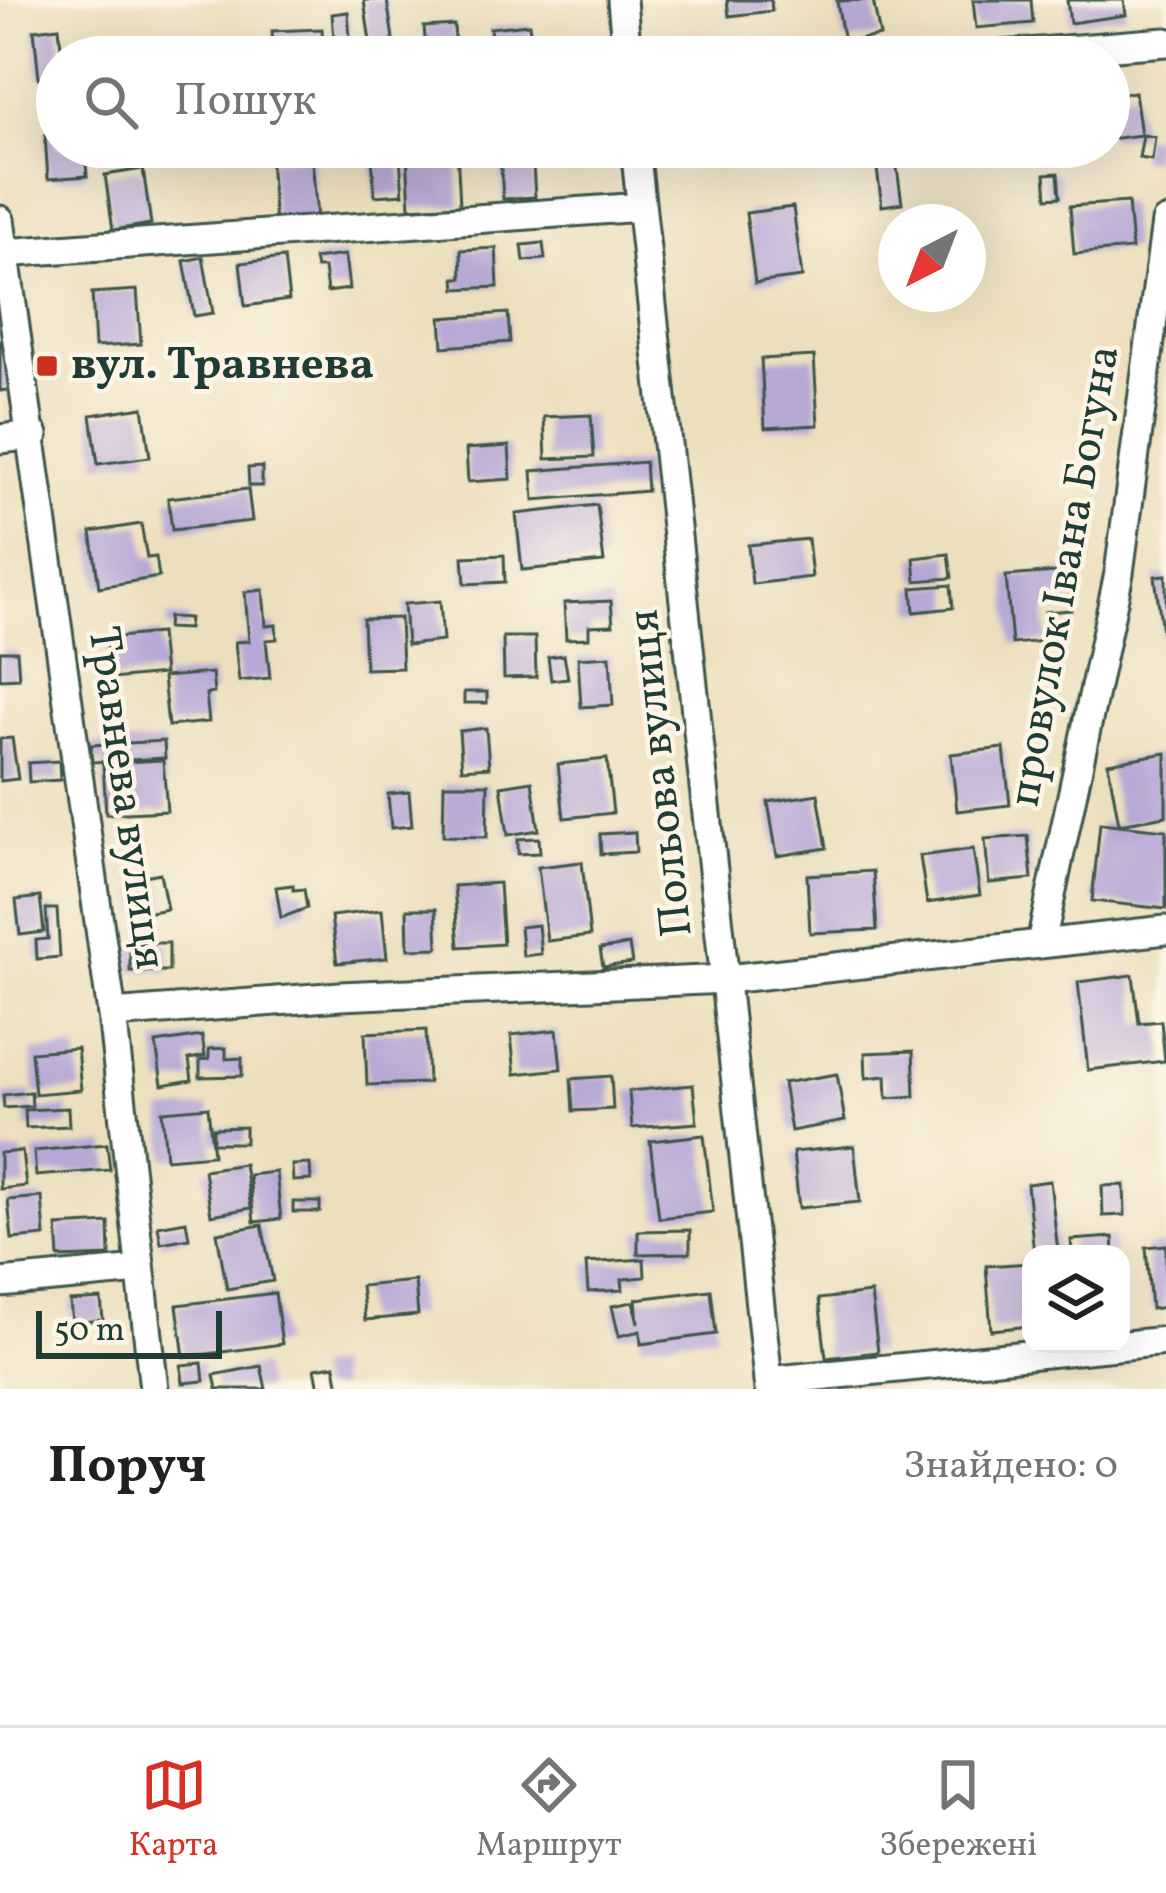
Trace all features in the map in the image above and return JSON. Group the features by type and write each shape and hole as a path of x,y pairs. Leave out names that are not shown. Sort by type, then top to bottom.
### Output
{"street":[{"path":"622,0 625,36"},
{"path":"1130,46 1166,43"},
{"name":"Польова вулиця","path":"637,168 769,1385"},
{"path":"4,253 641,207"},
{"name":"Травнева вулиця","path":"0,220 34,435 112,1014 154,1389"},
{"name":"провулок Івана Богуна","path":"1041,943 1119,573 1166,222"},
{"path":"0,439 34,435"},
{"path":"112,1014 340,996 727,979 1166,930"},
{"path":"0,1283 139,1270"},
{"path":"769,1385 1166,1341"}],"building":[{"path":"364,0 387,0 393,36 369,36"},
{"path":"727,0 771,0 772,11 729,16"},
{"path":"873,0 880,36 843,36 837,1"},
{"path":"973,0 1031,0 1033,23 976,28"},
{"path":"1067,0 1124,0 1126,15 1070,23"},
{"path":"348,12 350,36 334,36 332,14"},
{"path":"529,24 530,36 491,36 490,28"},
{"path":"454,25 455,36 425,36 424,27"},
{"path":"59,27 60,36 36,36 36,49 34,30"},
{"path":"322,29 322,36 272,36 272,31"},
{"path":"1135,92 1141,135 1130,136 1130,93"},
{"path":"1143,135 1155,137 1152,160 1139,158"},
{"path":"47,168 86,168 87,176 48,179"},
{"path":"271,168 313,168 317,220 275,223"},
{"path":"373,168 401,168 403,194 375,196"},
{"path":"408,168 458,168 460,205 410,208"},
{"path":"501,168 533,168 535,197 503,199"},
{"path":"877,168 897,168 902,203 882,204"},
{"path":"143,169 151,224 113,230 105,175"},
{"path":"1058,173 1060,197 1047,198 1045,174"},
{"path":"1128,202 1132,249 1074,254 1070,206"},
{"path":"793,207 802,277 755,283 746,213"},
{"path":"543,243 545,259 524,261 522,245"},
{"path":"496,248 498,287 456,289 455,278 462,278 461,250"},
{"path":"345,255 349,289 327,292 324,268 316,268 314,259"},
{"path":"203,257 213,313 194,316 184,261"},
{"path":"284,258 289,300 245,306 240,263"},
{"path":"137,290 141,344 95,347 92,293"},
{"path":"508,313 510,342 443,347 441,318"},
{"path":"8,341 14,389 0,391 0,342"},
{"path":"814,356 818,425 765,428 761,359"},
{"path":"143,407 150,457 98,464 91,415"},
{"path":"591,415 594,457 546,459 544,417"},
{"path":"509,446 511,479 468,482 466,449"},
{"path":"645,462 647,491 534,500 532,471"},
{"path":"262,467 262,486 249,486 248,468"},
{"path":"248,489 252,521 172,530 168,498"},
{"path":"597,505 604,562 522,570 516,514"},
{"path":"141,524 147,558 156,557 159,577 99,587 91,532"},
{"path":"808,539 812,577 752,584 748,545"},
{"path":"949,554 952,578 916,581 914,558"},
{"path":"504,555 505,582 465,584 463,557"},
{"path":"1068,571 1071,610 1045,612 1047,641 1012,644 1006,576"},
{"path":"1166,575 1166,640 1163,640 1155,576"},
{"path":"951,585 953,608 914,612 912,588"},
{"path":"263,590 266,626 276,625 277,639 266,640 270,678 239,681 235,642 249,641 245,592"},
{"path":"440,601 443,641 407,645 404,604"},
{"path":"611,601 613,625 589,626 589,638 566,639 564,603"},
{"path":"168,617 189,618 188,629 167,628"},
{"path":"400,618 402,668 365,669 363,619"},
{"path":"160,633 164,674 111,679 107,638"},
{"path":"503,637 535,637 536,677 504,678"},
{"path":"0,651 17,651 19,678 0,679"},
{"path":"564,655 568,678 551,680 548,657"},
{"path":"610,656 613,705 581,707 578,658"},
{"path":"212,673 214,693 206,694 209,722 168,726 163,677"},
{"path":"464,692 487,692 487,703 464,703"},
{"path":"486,728 489,767 462,769 459,731"},
{"path":"12,738 18,779 0,781 0,739"},
{"path":"164,741 165,758 92,762 91,745"},
{"path":"1004,748 1010,805 957,811 951,754"},
{"path":"1166,753 1166,816 1119,824 1108,763"},
{"path":"607,759 613,813 564,818 558,764"},
{"path":"163,760 167,811 106,814 103,763"},
{"path":"59,761 60,780 29,782 28,763"},
{"path":"532,781 539,830 508,835 501,786"},
{"path":"444,784 488,784 487,837 443,836"},
{"path":"409,792 412,826 391,828 388,794"},
{"path":"818,794 827,848 777,856 768,802"},
{"path":"1100,823 1166,830 1166,909 1092,901"},
{"path":"635,832 636,852 601,854 600,834"},
{"path":"1028,836 1032,879 989,883 985,839"},
{"path":"539,838 540,853 518,854 518,839"},
{"path":"973,849 980,895 927,903 920,856"},
{"path":"582,862 590,936 547,941 538,867"},
{"path":"873,871 877,930 810,933 807,875"},
{"path":"160,873 167,909 140,914 134,878"},
{"path":"499,883 503,944 459,947 454,886"},
{"path":"293,885 293,890 304,889 307,908 281,918 276,887"},
{"path":"40,897 44,932 20,935 16,900"},
{"path":"46,909 57,909 60,957 37,959 36,940 48,939"},
{"path":"407,909 436,909 438,948 408,949"},
{"path":"382,910 387,958 337,963 331,916"},
{"path":"538,925 541,954 523,956 520,927"},
{"path":"130,943 169,943 169,971 130,971"},
{"path":"629,945 632,963 603,967 600,949"},
{"path":"1133,975 1139,1023 1161,1021 1165,1061 1088,1070 1078,982"},
{"path":"426,1030 428,1083 367,1085 365,1033"},
{"path":"557,1030 561,1069 515,1074 511,1035"},
{"path":"202,1036 205,1056 189,1059 192,1080 162,1085 156,1043"},
{"path":"77,1048 81,1090 35,1094 31,1052"},
{"path":"226,1048 226,1059 242,1058 242,1076 200,1077 200,1060 209,1059 209,1049"},
{"path":"913,1051 915,1096 887,1098 886,1076 866,1078 865,1053"},
{"path":"837,1074 845,1121 791,1131 783,1083"},
{"path":"611,1076 613,1109 573,1111 571,1079"},
{"path":"693,1085 697,1123 632,1128 629,1091"},
{"path":"31,1092 32,1106 4,1108 3,1095"},
{"path":"208,1107 213,1155 166,1159 162,1111"},
{"path":"68,1108 69,1126 26,1128 25,1110"},
{"path":"245,1127 245,1143 213,1143 213,1128"},
{"path":"704,1135 713,1212 659,1218 650,1141"},
{"path":"107,1144 110,1170 36,1176 34,1151"},
{"path":"854,1146 860,1202 799,1208 793,1152"},
{"path":"22,1151 26,1186 0,1189 0,1153"},
{"path":"244,1164 251,1208 211,1215 204,1170"},
{"path":"310,1164 311,1180 293,1181 292,1165"},
{"path":"276,1172 281,1219 254,1222 249,1175"},
{"path":"1050,1181 1057,1245 1033,1245 1027,1184"},
{"path":"1124,1185 1125,1215 1103,1216 1102,1186"},
{"path":"42,1197 45,1236 12,1239 8,1200"},
{"path":"293,1202 320,1202 320,1212 293,1212"},
{"path":"186,1221 189,1238 161,1243 158,1226"},
{"path":"109,1223 110,1256 59,1258 57,1226"},
{"path":"262,1225 273,1281 227,1289 217,1233"},
{"path":"690,1230 690,1253 638,1254 638,1231"},
{"path":"1113,1237 1113,1245 1071,1245 1071,1240"},
{"path":"1166,1245 1166,1307 1151,1309 1146,1247"},
{"path":"644,1259 645,1277 622,1279 623,1290 588,1292 586,1263"},
{"path":"1022,1264 1022,1327 991,1330 986,1266"},
{"path":"415,1281 418,1315 365,1320 361,1286"},
{"path":"711,1290 716,1334 641,1344 640,1331 619,1336 612,1306 633,1302 638,1323 636,1299"},
{"path":"275,1293 282,1344 184,1357 177,1305"},
{"path":"871,1293 878,1352 826,1358 819,1299"},
{"path":"101,1299 103,1320 72,1323 70,1301"},
{"path":"202,1363 204,1381 183,1383 181,1365"},
{"path":"335,1365 339,1389 319,1389 315,1368"},
{"path":"261,1366 266,1389 217,1389 214,1375"}],"place":[{"name":"вул. Травнева","path":"47,366"}]}
